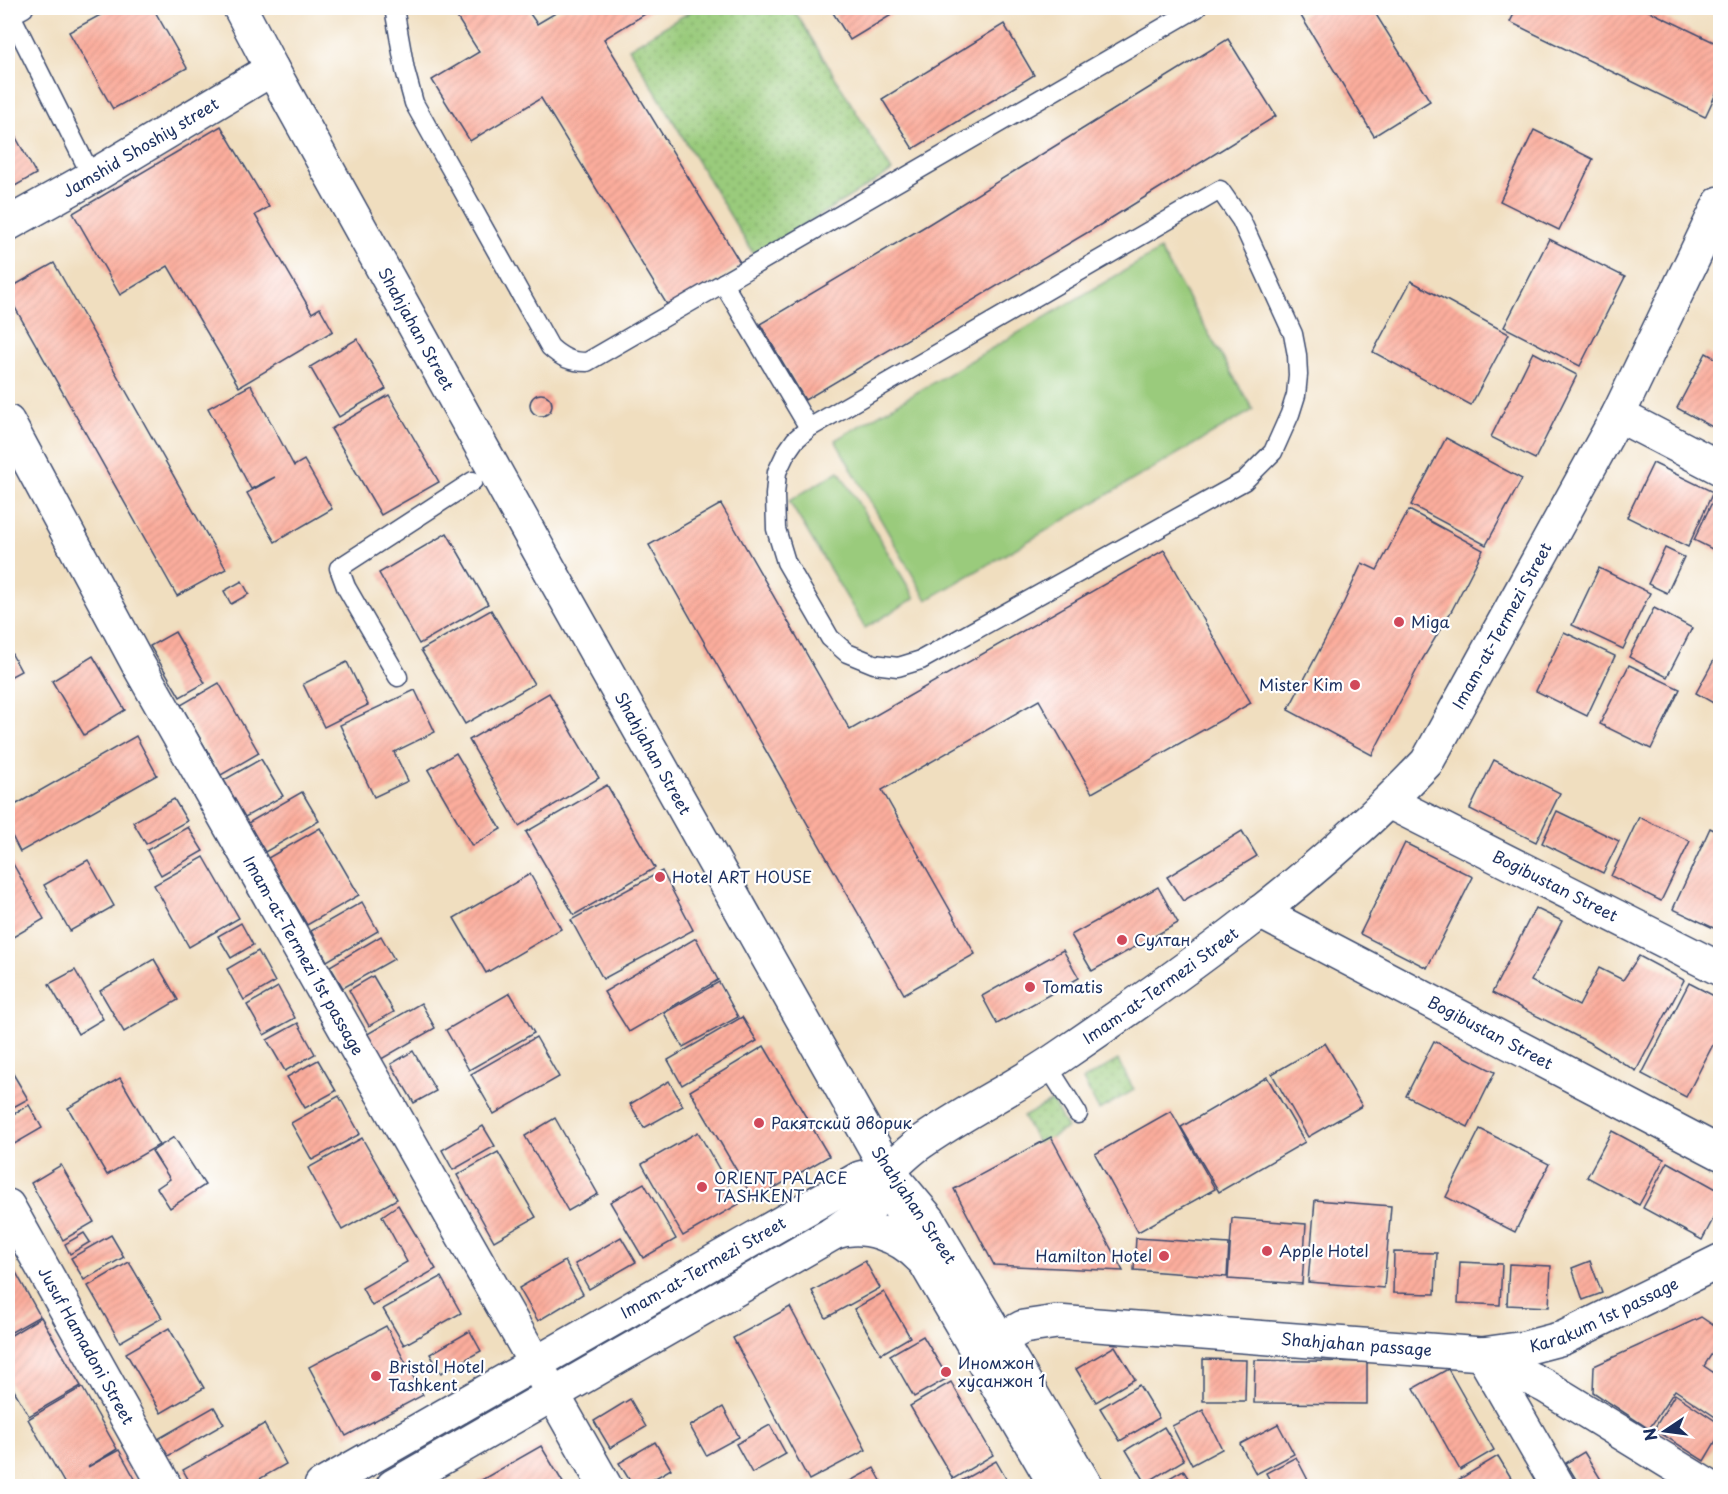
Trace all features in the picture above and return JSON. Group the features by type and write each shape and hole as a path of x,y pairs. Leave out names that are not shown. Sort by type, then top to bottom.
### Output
{"street":[{"name":"Shahjahan Street","path":"240,8 573,612 888,1170 929,1220 1056,1486"},
{"name":"Jamshid Shoshiy street","path":"8,224 92,177 272,69"},
{"name":"Imam-at-Termezi Street","path":"321,1486 860,1178 888,1170 919,1144 1047,1065 1155,992 1260,912 1389,802 1427,762 1618,415 1720,203"},
{"path":"1618,415 1720,468"},
{"name":"Imam-at-Termezi 1st passage","path":"8,422 140,666 604,1486"},
{"name":"Bogibustan Street","path":"1389,802 1720,969"},
{"name":"Bogibustаn Street","path":"1260,912 1720,1153"},
{"path":"393,1486 833,1233 873,1204 888,1170"},
{"path":"888,1170 908,1233 927,1265"},
{"name":"Jusuf Hamadoni Street","path":"8,1206 165,1486"},
{"path":"833,1233 841,1230 865,1230 892,1237 905,1243 927,1265"},
{"name":"Karakum 1st passage","path":"1482,1354 1525,1348 1563,1338 1720,1260"},
{"name":"Shahjahan Street","path":"927,1265 988,1345 1086,1486"},
{"name":"Shahjahan passage","path":"988,1345 1023,1327 1057,1322 1482,1354 1545,1386 1708,1486"},
{"path":"1482,1354 1558,1486"}],"lane":[{"path":"24,8 11,15 92,177"},
{"path":"394,8 405,70 414,104 550,346 560,356 573,362 587,362 1197,8"},
{"path":"1220,190 1241,220 1293,334 1298,375 1296,395 1290,414 1273,452 1244,481 921,660 898,667 874,664 847,653 830,638 786,562 776,529 777,472 795,440 809,428 1220,190"},
{"path":"723,283 809,428"},
{"path":"398,677 346,587 339,568 473,481"},
{"path":"1047,1065 1078,1114"}],"green space":[{"path":"696,8 793,8 892,171 754,255 629,48"},
{"path":"1160,250 1253,410 927,600 835,440"},
{"path":"839,471 915,598 865,628 789,501"},
{"path":"1118,1060 1134,1090 1099,1110 1083,1080"},
{"path":"1052,1101 1067,1128 1039,1145 1023,1117"}],"building":[{"path":"113,8 153,8 187,68 113,109 69,32"},
{"path":"451,8 526,8 537,24 564,8 655,8 604,39 741,264 669,308 541,98 470,141 432,80 479,52"},
{"path":"830,8 903,8 850,40"},
{"path":"1315,8 1372,8 1430,101 1374,136 1301,16"},
{"path":"1517,8 1643,8 1720,45 1720,85 1705,117 1510,22"},
{"path":"1004,24 1034,75 913,149 882,99"},
{"path":"1228,39 1276,116 1100,225 805,400 760,324 929,224"},
{"path":"8,123 36,174 8,190"},
{"path":"221,126 269,207 255,215 312,313 320,308 333,331 239,387 168,266 120,295 73,213"},
{"path":"1534,130 1593,159 1559,230 1500,201"},
{"path":"1549,239 1625,277 1580,366 1504,327"},
{"path":"54,263 226,569 177,596 8,295 8,289"},
{"path":"1411,281 1509,334 1471,405 1373,352"},
{"path":"357,339 386,389 339,417 310,367"},
{"path":"1533,352 1577,375 1535,459 1491,437"},
{"path":"1706,353 1720,361 1720,431 1677,408"},
{"path":"251,385 294,466 304,460 332,509 275,542 247,493 275,477 251,489 208,408"},
{"path":"541,394 549,397 552,405 549,413 541,416 533,413 530,405 533,397"},
{"path":"389,395 439,482 381,515 331,429"},
{"path":"1446,438 1522,479 1486,545 1411,505"},
{"path":"1653,463 1713,492 1688,547 1627,517"},
{"path":"1716,494 1720,496 1720,553 1694,540"},
{"path":"721,504 850,730 1164,550 1251,703 1092,793 1039,700 882,790 975,954 904,994 649,545"},
{"path":"1409,510 1483,550 1372,755 1288,710 1338,615 1362,563 1377,570"},
{"path":"447,533 488,604 419,644 379,573"},
{"path":"1665,548 1684,557 1667,593 1648,584"},
{"path":"1599,568 1650,593 1623,649 1572,625"},
{"path":"242,581 249,594 231,604 224,591"},
{"path":"1654,608 1692,628 1667,677 1629,657"},
{"path":"491,610 534,684 465,724 421,650"},
{"path":"175,632 205,683 180,697 150,646"},
{"path":"1564,632 1615,656 1587,716 1536,691"},
{"path":"8,647 21,671 8,678"},
{"path":"1720,649 1720,707 1696,693"},
{"path":"93,656 125,710 84,735 52,681"},
{"path":"347,662 368,705 324,727 303,684"},
{"path":"1629,665 1680,689 1651,749 1600,724"},
{"path":"219,683 259,753 221,775 181,705"},
{"path":"415,690 435,732 394,752 408,781 374,797 340,725"},
{"path":"549,693 599,778 519,826 469,740"},
{"path":"136,736 157,775 20,852 8,828 8,809"},
{"path":"456,753 501,829 472,846 428,770"},
{"path":"261,759 283,796 245,817 224,780"},
{"path":"1494,760 1560,793 1536,842 1470,809"},
{"path":"607,785 655,868 574,915 526,832"},
{"path":"302,792 319,821 265,852 248,823"},
{"path":"174,799 187,821 146,844 133,822"},
{"path":"1557,811 1619,841 1603,873 1542,843"},
{"path":"1639,817 1690,841 1661,901 1611,876"},
{"path":"188,827 203,851 161,875 147,850"},
{"path":"320,828 359,895 307,925 268,858"},
{"path":"1710,828 1720,833 1720,931 1673,909"},
{"path":"1242,831 1257,856 1183,901 1167,877"},
{"path":"1405,843 1473,877 1427,968 1360,934"},
{"path":"8,855 44,919 8,940"},
{"path":"204,857 239,918 189,947 154,885"},
{"path":"88,860 114,906 70,931 44,885"},
{"path":"662,871 693,930 603,979 571,920"},
{"path":"530,874 561,929 486,973 454,918"},
{"path":"1158,887 1178,923 1092,971 1071,935"},
{"path":"362,902 378,931 327,961 311,931"},
{"path":"1535,908 1562,921 1531,981 1579,1006 1599,968 1623,980 1639,956 1684,980 1636,1071 1590,1043 1492,993"},
{"path":"241,923 253,945 231,958 218,936"},
{"path":"381,936 394,959 343,988 330,966"},
{"path":"696,938 718,980 629,1032 604,992"},
{"name":"Tomatis","path":"1063,950 1079,978 997,1024 982,996"},
{"path":"258,951 275,982 244,1000 227,969"},
{"path":"154,959 178,1000 124,1032 100,991"},
{"path":"75,970 103,1019 78,1034 49,984"},
{"path":"373,976 394,1012 369,1026 349,990"},
{"path":"719,982 738,1017 683,1047 664,1013"},
{"path":"1689,983 1720,999 1720,1031 1686,1097 1642,1074"},
{"path":"278,987 295,1018 264,1035 247,1005"},
{"path":"510,993 534,1033 469,1070 446,1030"},
{"path":"421,1003 435,1028 378,1061 364,1036"},
{"path":"742,1017 757,1041 682,1085 668,1060"},
{"path":"298,1023 315,1054 285,1071 267,1040"},
{"path":"536,1037 559,1077 494,1114 471,1074"},
{"path":"1434,1041 1495,1072 1468,1127 1406,1096"},
{"path":"1325,1043 1362,1106 1308,1137 1272,1074"},
{"name":"Ракятский дворик","path":"764,1046 829,1156 754,1200 690,1091"},
{"path":"413,1051 436,1091 414,1103 391,1064"},
{"path":"318,1060 336,1091 305,1108 287,1077"},
{"path":"8,1068 28,1099 8,1110"},
{"path":"1267,1077 1305,1142 1219,1192 1181,1127"},
{"path":"120,1078 159,1145 107,1175 68,1108"},
{"path":"669,1081 683,1106 644,1128 630,1104"},
{"path":"339,1096 360,1134 312,1160 291,1123"},
{"path":"29,1105 42,1128 11,1146 8,1139 8,1117"},
{"path":"1171,1111 1215,1189 1138,1232 1095,1154"},
{"path":"555,1118 598,1194 568,1211 525,1136"},
{"path":"483,1126 495,1146 453,1170 442,1150"},
{"path":"1480,1129 1549,1164 1515,1232 1446,1197"},
{"path":"1612,1131 1664,1159 1639,1205 1587,1177"},
{"path":"698,1132 739,1204 683,1236 642,1164"},
{"path":"174,1137 205,1185 170,1208 157,1188 170,1179 152,1151"},
{"path":"1051,1137 1123,1271 994,1265 954,1189"},
{"path":"362,1138 397,1199 342,1230 308,1168"},
{"path":"498,1152 536,1217 494,1241 457,1175"},
{"path":"1668,1162 1720,1191 1720,1206 1702,1240 1643,1208"},
{"path":"61,1165 94,1222 63,1240 31,1183"},
{"path":"644,1183 676,1239 643,1258 610,1202"},
{"path":"1315,1200 1391,1206 1384,1288 1308,1282"},
{"path":"398,1205 436,1269 372,1306 362,1288 407,1262 382,1216"},
{"name":"Apple Hotel","path":"1232,1218 1306,1224 1302,1284 1228,1279"},
{"path":"84,1233 90,1242 70,1254 65,1244"},
{"path":"111,1235 124,1257 84,1280 71,1258"},
{"path":"621,1237 636,1262 589,1289 575,1264"},
{"path":"1136,1238 1229,1244 1227,1277 1134,1270"},
{"path":"1394,1252 1437,1253 1435,1294 1393,1293"},
{"path":"8,1258 40,1316 8,1334"},
{"path":"565,1261 583,1294 538,1321 519,1288"},
{"path":"865,1261 880,1288 826,1318 812,1291"},
{"path":"1590,1261 1602,1293 1583,1300 1572,1268"},
{"path":"129,1262 162,1318 120,1342 88,1286"},
{"path":"1460,1262 1502,1264 1500,1305 1458,1303"},
{"path":"1509,1264 1551,1266 1549,1307 1507,1305"},
{"path":"441,1277 461,1313 404,1345 383,1309"},
{"path":"884,1292 910,1337 881,1354 854,1309"},
{"path":"790,1307 866,1450 809,1480 733,1338"},
{"path":"41,1317 81,1386 29,1416 8,1380 8,1337"},
{"path":"1701,1317 1720,1330 1720,1341 1704,1366 1720,1377 1720,1420 1675,1390 1649,1429 1593,1392 1594,1366"},
{"path":"386,1326 423,1395 346,1436 309,1367"},
{"path":"169,1328 204,1388 161,1413 126,1353"},
{"path":"470,1331 481,1351 441,1373 430,1354"},
{"path":"923,1336 948,1378 914,1397 890,1355"},
{"path":"1115,1346 1135,1379 1096,1402 1076,1369"},
{"path":"1203,1359 1246,1360 1245,1401 1203,1401"},
{"path":"1255,1360 1367,1362 1367,1404 1254,1403"},
{"path":"1448,1369 1494,1450 1460,1470 1414,1388"},
{"path":"951,1382 993,1455 953,1479 910,1406"},
{"path":"1139,1385 1159,1418 1120,1441 1100,1408"},
{"path":"82,1387 117,1449 88,1467 119,1450 139,1486 66,1486 28,1419"},
{"path":"1675,1394 1720,1424 1720,1434 1704,1461 1654,1429"},
{"path":"630,1399 646,1427 610,1448 594,1421"},
{"path":"214,1407 224,1424 168,1456 158,1439"},
{"path":"723,1407 739,1437 706,1455 690,1426"},
{"path":"1203,1410 1222,1449 1192,1465 1172,1426"},
{"path":"264,1424 286,1464 247,1486 192,1486 183,1470"},
{"path":"1278,1424 1294,1454 1256,1474 1240,1444"},
{"path":"770,1425 786,1454 752,1473 736,1444"},
{"path":"1164,1427 1184,1460 1146,1483 1126,1450"},
{"path":"655,1442 671,1469 642,1486 633,1486 619,1463"},
{"path":"541,1446 565,1486 481,1486 478,1482"},
{"path":"1584,1452 1605,1486 1580,1486 1566,1463"},
{"path":"1498,1456 1516,1486 1448,1486"},
{"path":"1296,1457 1311,1486 1273,1486 1266,1473"},
{"path":"996,1461 1008,1482 1001,1486 952,1486"},
{"path":"874,1468 884,1486 841,1486"},
{"path":"1183,1470 1193,1486 1156,1486"}],"place":[{"name":"Miga","path":"1399,622"},
{"name":"Mister Kim","path":"1355,685"},
{"name":"Hotel ART HOUSE","path":"660,877"},
{"name":"Султан","path":"1122,940"},
{"name":"Tomatis","path":"1030,987"},
{"name":"Ракятский дворик","path":"759,1123"},
{"name":"ORIENT PALACE TASHKENT","path":"702,1187"},
{"name":"Apple Hotel","path":"1267,1251"},
{"name":"Hamilton Hotel","path":"1164,1256"},
{"name":"Иномжон хусанжон 1","path":"946,1372"},
{"name":"Bristol Hotel Tashkent","path":"376,1376"}]}
